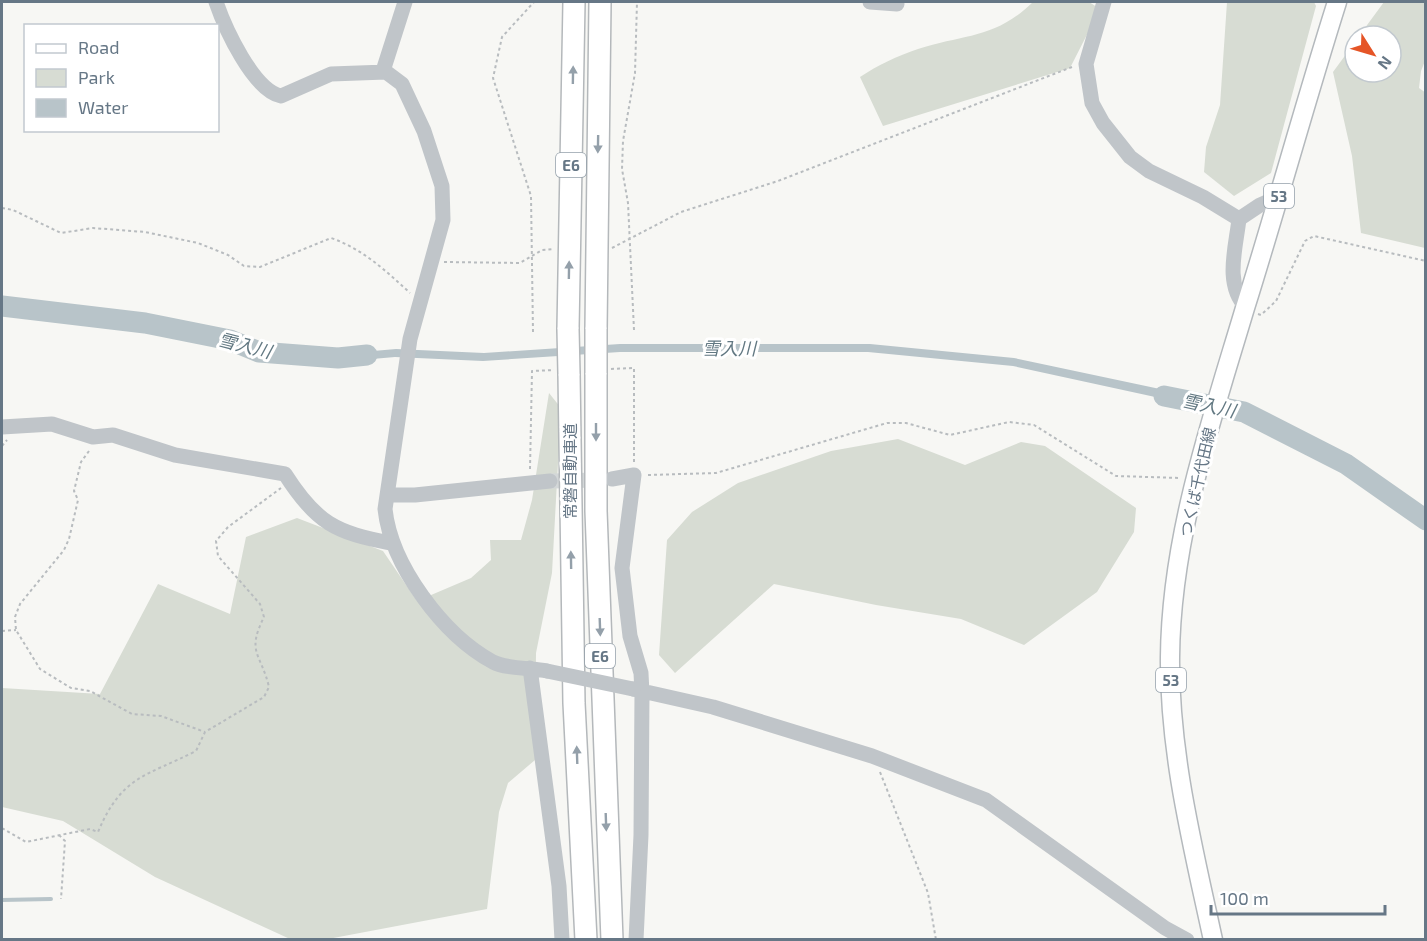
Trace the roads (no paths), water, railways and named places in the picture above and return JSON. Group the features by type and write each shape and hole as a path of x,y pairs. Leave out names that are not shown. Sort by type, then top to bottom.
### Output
{"highway":[{"name":"常磐自動車道","path":"574,2 568,329 574,703 586,939"},
{"name":"常磐自動車道","path":"600,2 596,522 612,939"}],"main road":[{"name":"つくば千代田線","path":"1213,939 1179,775 1170,659 1174,587 1196,478 1211,421 1337,2"}],"street":[{"path":"216,2 252,76 273,94 281,96 331,74 383,71 402,84 424,131 442,186 443,220 410,339 385,509 391,543 414,585 455,632 495,663 547,671 713,707 872,756 986,800 1165,928 1187,939"},
{"path":"383,71 405,2"},
{"path":"870,2 897,4"},
{"path":"1104,2 1086,64 1092,103 1103,123 1130,157 1149,171 1203,197 1239,219"},
{"path":"1246,307 1237,297 1233,271 1239,219 1260,205 1278,197"},
{"path":"2,427 52,424 93,437 113,435 175,455 285,474 317,514 332,526 351,536 391,543"},
{"path":"612,479 634,475 622,568 630,636 641,673 637,691 641,835 636,939"},
{"path":"387,495 415,495 550,481"},
{"path":"530,668 559,886 562,939"}],"water":[{"path":"620,344 870,344 1014,358 1193,396 1192,405 1013,366 868,352 620,352 483,361 395,357 338,362 339,354 396,349 484,353"}],"waterway":[{"name":"雪入川","path":"2,306 145,323 230,340 259,352 338,358 367,355"},
{"name":"雪入川","path":"1164,396 1244,412 1346,464 1426,520"},
{"path":"2,900 51,899"}],"tunnel":[{"path":"550,481 606,480"}]}
